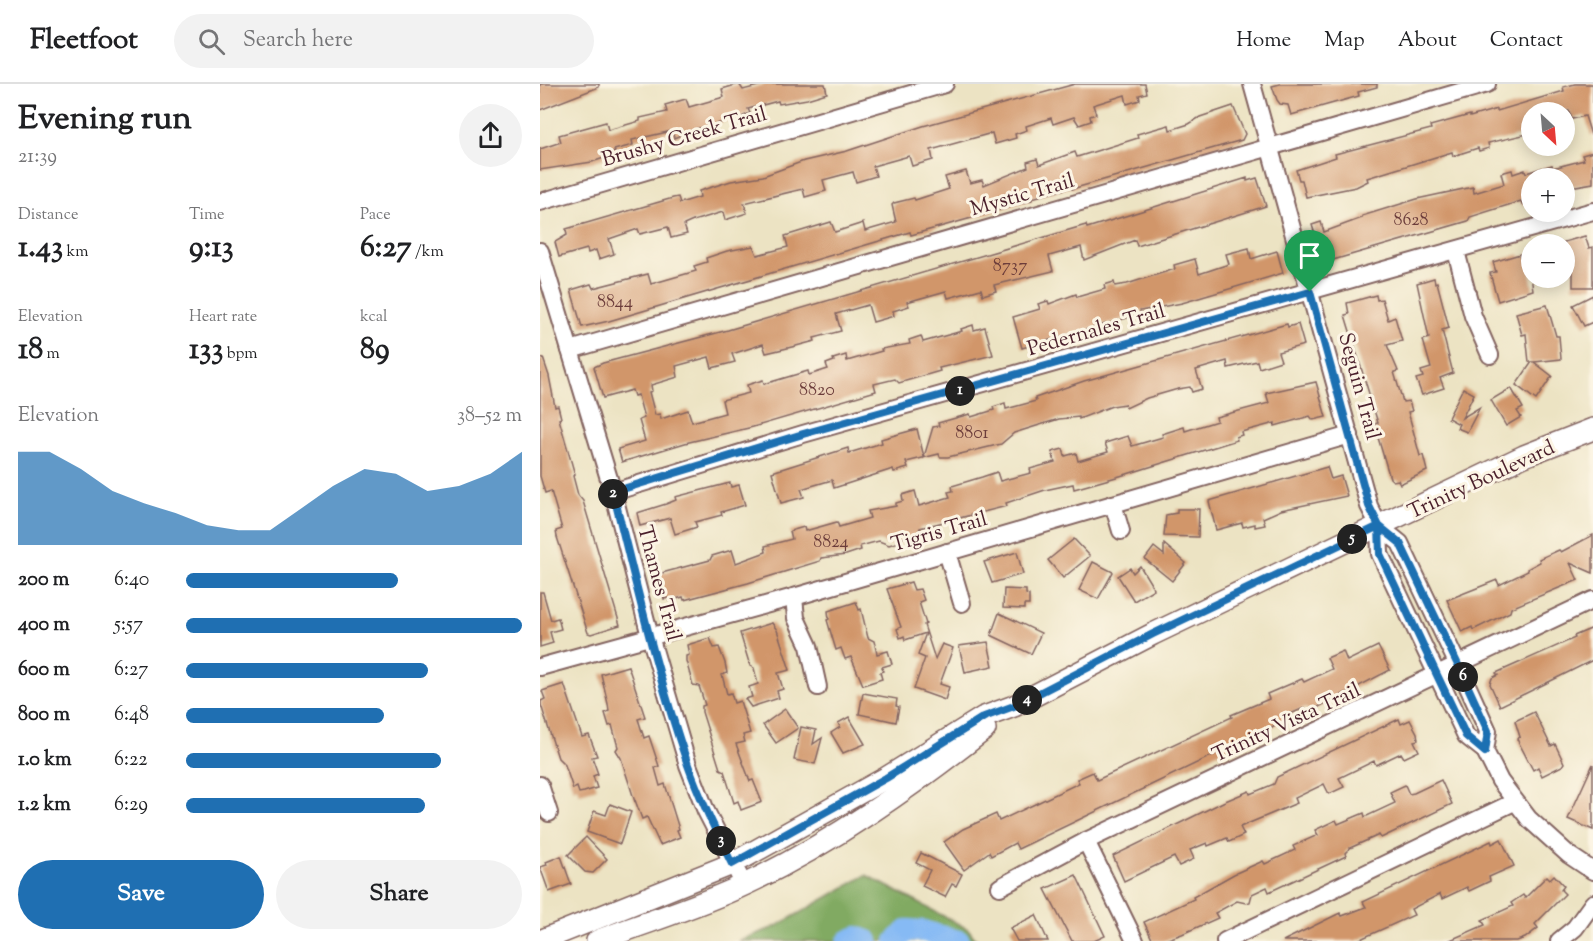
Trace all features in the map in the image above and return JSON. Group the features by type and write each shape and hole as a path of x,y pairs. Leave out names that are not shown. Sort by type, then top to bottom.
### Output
{"main road":[{"name":"Trinity Boulevard","path":"540,941 732,864 825,814 976,722 1014,706 1153,634 1524,456 1593,429"},
{"name":"Trinity Boulevard","path":"597,941 744,885 814,850 893,798 1014,706"}],"street":[{"name":"Brushy Creek Trail","path":"540,202 945,84"},
{"name":"Seguin Trail","path":"1252,84 1369,506 1379,526"},
{"name":"Mystic Trail","path":"570,350 1487,84"},
{"name":"Pedernales Trail","path":"613,492 803,434 1593,211"},
{"name":"Thames Trail","path":"540,250 613,492 650,636 688,765 706,810 744,885"},
{"path":"1456,251 1473,316 1490,355"},
{"name":"Tigris Trail","path":"540,667 794,597 1350,435"},
{"path":"1113,504 1121,531"},
{"path":"1379,526 1400,543 1458,665 1488,731 1485,752"},
{"path":"1379,526 1380,554 1466,736 1485,752 1514,802 1529,819 1569,855 1593,871"},
{"path":"947,552 962,603"},
{"path":"794,597 796,618 809,646 818,687"},
{"name":"Trinity Vista Trail","path":"1000,887 1086,842 1593,600"},
{"path":"540,784 549,813"},
{"path":"1225,941 1514,802"},
{"path":"1086,842 1135,941"},
{"path":"1559,941 1575,928 1593,903"}],"green space":[{"path":"866,875 968,929 977,941 738,941 775,927"}],"building":[{"path":"540,84 599,84 599,87 540,110"},
{"path":"739,84 743,90 766,84 825,84 827,93 807,99 779,104 778,101 748,109 750,113 740,118 695,129 674,138 672,131 632,140 633,145 614,150 615,152 603,156 604,158 592,162 540,170 540,149 561,142 559,135 606,122 608,130 640,121 640,118 667,112 665,105 686,99 689,107 724,97 722,89"},
{"path":"1075,84 1145,84 1147,93 1139,95 1140,100 1127,104 1125,95 1093,105 1096,114 1090,116 1091,121 1079,125 1074,117 1053,124 1051,118 1026,126 1027,130 1015,134 1016,138 995,144 992,133 931,150 933,160 912,166 909,156 873,166 876,176 856,182 853,172 823,180 826,191 805,197 803,189 744,203 747,213 725,220 723,212 693,221 684,225 687,234 671,238 668,227 640,234 638,229 609,239 614,254 599,259 596,250 588,253 587,249 559,257 555,242 567,235 566,229 673,198 678,197 680,203 700,197 699,191 731,181 763,176 804,161 847,151 923,126"},
{"path":"1280,84 1377,84 1377,87 1358,92 1359,96 1291,115 1288,105 1280,104 1277,100 1272,86"},
{"path":"1593,84 1593,135 1591,135 1585,116 1575,118 1575,102 1527,102 1564,91 1563,87"},
{"path":"1521,104 1521,136 1488,143 1489,148 1479,151 1478,148 1453,156 1452,152 1367,178 1368,181 1356,187 1306,197 1302,180 1299,180 1296,170 1336,157 1335,154 1431,129 1430,126 1470,115 1470,117 1497,109 1497,111"},
{"path":"1233,106 1245,134 1242,140 1072,189 1072,187 1032,198 1032,200 993,212 911,235 910,232 582,327 571,290 591,284 593,288 648,274 651,284 696,271 694,266 707,262 706,258 727,251 753,246 757,255 788,247 785,236 831,222 835,232 863,223 865,231 896,222 892,205 894,203 914,198 915,200 949,189 945,177 966,171 970,183 982,180 984,185 1028,167 1027,162 1037,159 1039,165 1075,152 1077,157 1138,138 1137,134 1169,125 1170,130 1189,124 1200,117"},
{"path":"1593,152 1593,183 1575,186 1575,168 1553,168 1584,160 1582,155"},
{"path":"1512,170 1513,174 1521,171 1521,201 1470,217 1468,221 1333,260 1331,252 1321,253 1312,225 1321,222 1324,232 1362,218 1362,216 1417,199 1473,187 1474,193 1504,184 1501,173"},
{"path":"1247,178 1247,181 1257,178 1266,206 1137,246 1135,240 1084,260 1081,247 1049,256 1053,271 994,285 996,291 983,295 981,289 948,298 946,291 907,302 909,306 893,311 894,316 873,322 868,305 836,314 841,331 814,338 815,341 766,353 763,344 732,354 735,362 712,368 709,357 676,366 678,377 651,385 652,391 649,392 655,415 660,414 661,419 688,410 692,422 725,413 722,400 749,393 747,385 763,380 764,384 808,371 809,375 828,369 826,364 834,361 833,359 846,355 847,361 882,351 881,349 910,344 909,340 921,336 923,342 962,331 961,329 973,325 974,330 985,327 993,355 939,368 940,371 899,383 895,379 874,384 876,391 622,462 618,449 645,441 639,420 644,418 638,395 634,396 632,390 603,398 594,367 1086,225 1087,228"},
{"path":"1585,236 1589,248 1593,247 1593,287 1575,287 1575,239"},
{"path":"1249,248 1251,259 1277,251 1283,273 1182,303 1140,311 1141,314 1022,348 1013,317 1040,309 1038,304 1048,301 1049,304 1076,294 1077,297 1105,289 1104,285 1114,282 1115,286 1127,284 1175,269 1174,265 1195,259 1199,274 1229,264 1226,254"},
{"path":"1520,254 1521,288 1533,288 1533,290 1498,301 1490,273 1496,272 1493,262"},
{"path":"1434,278 1449,328 1442,330 1453,373 1440,378 1444,388 1422,395 1416,379 1423,377 1421,371 1431,368 1423,340 1429,338 1417,283"},
{"path":"1376,295 1377,300 1382,299 1388,320 1395,317 1402,341 1387,345 1398,371 1394,372 1403,402 1409,401 1412,411 1408,412 1420,456 1423,455 1427,471 1400,484 1398,480 1393,481 1390,478 1374,424 1378,423 1345,315 1349,314 1347,303"},
{"path":"1593,295 1593,322 1584,326 1573,305"},
{"path":"1547,305 1556,336 1559,336 1561,359 1534,362 1552,376 1536,400 1516,385 1532,362 1529,362 1526,334 1522,335 1516,313"},
{"path":"1287,324 1288,327 1298,324 1304,345 1278,352 1281,361 1259,368 1257,361 1228,368 1227,361 1196,370 1202,389 1192,392 1190,387 1178,389 1147,398 1126,408 1125,404 1112,406 1079,419 1079,417 1059,419 1014,433 1001,444 948,457 940,457 939,454 906,462 908,468 894,472 893,469 834,488 832,480 801,489 804,497 781,503 772,472 848,448 849,453 882,443 881,439 917,429 924,457 933,427 939,426 938,423 970,414 971,417 994,410 993,407 1005,403 1006,409 1036,401 1035,398 1084,381"},
{"path":"540,358 543,358 549,376 555,407 558,406 561,418 559,419 575,475 573,476 578,495 583,501 620,625 591,634 588,633 557,537 556,531 562,529 551,491 545,493 540,476"},
{"path":"1316,382 1326,417 1313,420 1310,416 1275,426 1275,423 1241,432 1242,435 1236,437 1237,440 1127,474 1074,489 1073,484 1045,490 1006,503 1007,506 920,528 918,534 901,538 902,541 889,545 879,541 860,546 861,550 846,555 821,558 820,561 748,583 684,600 683,597 669,601 668,598 664,599 658,574 710,560 712,556 732,550 736,563 766,552 765,546 792,539 790,531 804,527 805,531 837,522 839,527 870,518 868,511 896,506 896,503 903,501 902,495 915,491 919,506 950,497 948,492 953,491 952,486 997,472 1000,481 1031,473 1030,469 1055,462 1052,452 1063,449 1065,456 1076,453 1078,461 1108,452 1105,443 1128,436 1132,446 1163,437 1162,434 1184,427 1185,431 1217,421 1216,417 1269,403 1266,393"},
{"path":"1463,388 1474,394 1462,418 1480,407 1467,432 1457,428 1459,424 1448,418"},
{"path":"1511,388 1523,408 1517,411 1521,417 1506,426 1491,400"},
{"path":"1327,467 1331,479 1341,476 1347,496 1281,510 1263,518 1265,525 1255,527 1255,524 1243,527 1242,523 1216,530 1209,501"},
{"path":"730,483 731,487 739,485 745,505 721,512 722,515 695,522 697,527 675,534 670,518 640,526 637,513 676,500 675,497"},
{"path":"1177,509 1199,509 1198,537 1164,536 1166,515 1177,513"},
{"path":"1593,535 1593,573 1570,563 1578,580 1511,608 1510,612 1473,630 1472,627 1462,632 1447,600 1497,580 1499,585 1528,571 1527,569 1540,562 1539,559 1559,550 1561,552"},
{"path":"1074,539 1090,556 1063,578 1048,560"},
{"path":"1164,544 1186,563 1172,581 1145,559 1154,547 1164,555"},
{"path":"1017,552 1023,574 992,583 984,562"},
{"path":"1093,562 1113,572 1098,599 1079,590"},
{"path":"1140,566 1154,589 1134,601 1118,576 1130,568 1133,573"},
{"path":"911,582 914,590 920,589 924,600 919,602 935,659 942,644 953,648 940,684 949,687 945,700 914,689 925,658 918,655 926,633 905,640 904,636 900,638 897,629 901,627 887,589"},
{"path":"1004,589 1026,590 1026,594 1029,595 1029,605 1024,605 1024,609 1003,608"},
{"path":"540,592 543,592 551,620 558,618 561,629 550,632 553,643 540,647"},
{"path":"856,602 859,610 861,609 868,638 874,641 877,654 888,651 892,664 882,667 883,671 880,672 882,679 863,685 851,657 845,659 841,648 836,650 827,620 829,619 828,611"},
{"path":"999,613 1041,633 1031,654 991,635"},
{"path":"772,623 777,630 790,670 778,673 783,689 777,691 779,698 751,707 745,699 752,697 749,687 758,684 740,633"},
{"path":"1593,628 1593,660 1500,706 1490,684 1492,678 1498,675 1496,673"},
{"path":"710,638 714,648 719,647 725,663 727,673 722,675 727,694 731,693 734,703 740,701 750,733 743,735 745,742 736,744 750,781 753,780 762,802 741,810 738,801 734,803 724,771 720,769 702,712 702,706 705,705 699,686 693,685 686,661 686,656 689,655 687,645"},
{"path":"988,642 993,666 965,672 959,646"},
{"path":"1378,646 1390,670 1311,711 1304,708 1288,715 1289,718 1282,722 1018,849 1015,843 991,856 989,852 964,870 944,842 963,829 996,814 999,821 1079,783 1077,779 1093,772 1097,780 1269,699 1267,694 1302,679 1304,682 1332,669 1327,658 1343,651 1347,661"},
{"path":"628,666 645,717 638,719 644,738 649,736 659,766 655,768 660,786 665,784 679,829 677,830 680,837 660,845 647,817 642,819 621,758 616,750 618,747 612,725 609,726 605,713 609,711 601,674"},
{"path":"564,684 582,737 589,735 597,756 592,757 598,774 593,776 597,788 579,793 577,787 573,789 565,765 558,758 541,705 541,701 545,699 542,691"},
{"path":"863,693 897,699 896,706 899,707 896,722 859,714"},
{"path":"785,709 798,728 776,743 763,725"},
{"path":"1534,712 1551,746 1555,744 1564,763 1542,776 1538,767 1533,770 1517,739 1520,737 1515,721"},
{"path":"849,717 865,744 843,753 831,733 840,727 838,723"},
{"path":"1399,719 1401,724 1410,720 1417,733 1418,740 1414,741 1419,751 1404,758 1401,753 1376,765 1374,761 1339,778 1344,787 1329,794 1324,784 1295,798 1297,803 1240,827 1244,835 1229,842 1227,838 1190,850 1194,859 1179,866 1174,857 1124,881 1113,856 1223,802 1274,784 1277,777"},
{"path":"801,727 816,730 813,744 822,738 815,764 794,760"},
{"path":"1593,764 1593,830 1568,819"},
{"path":"1441,780 1452,804 1381,838 1379,835 1350,848 1345,853 1346,856 1269,892 1267,887 1252,894 1250,902 1237,901 1215,913 1218,918 1163,941 1153,941 1144,922 1194,899 1193,897 1234,874 1263,861 1265,864 1295,850 1293,846 1318,835 1315,830 1336,820 1338,824 1364,813 1365,817 1395,803 1390,792 1405,785 1409,794 1414,793"},
{"path":"610,804 631,812 620,844 587,832 594,811 606,815"},
{"path":"586,837 607,859 593,873 585,872 568,855"},
{"path":"1501,839 1514,866 1489,877 1490,881 1469,891 1467,887 1442,899 1440,894 1411,909 1414,915 1356,941 1283,941 1340,913 1342,916 1366,907 1363,902 1491,841 1492,844"},
{"path":"921,853 962,874 956,886 952,884 945,897 922,886 930,870 916,863"},
{"path":"561,856 571,884 549,892 540,867"},
{"path":"1076,875 1105,936 1094,941 1072,941 1045,889"},
{"path":"1554,875 1564,886 1561,890 1565,894 1535,924 1538,928 1525,938 1517,941 1448,941 1485,925 1482,920 1513,906 1511,903 1523,895 1525,898 1547,876 1550,879"},
{"path":"1036,915 1048,941 1017,941 1010,928"}],"waterway":[{"path":"896,941 908,930 923,931 959,941"},
{"path":"848,941 857,937 868,941"}],"route":[{"path":"1310,292 803,434 613,492 650,636 688,765 706,810 732,864 815,820 984,717 1014,706 1153,634 1379,526 1380,554 1466,736 1485,752 1488,731 1458,665 1400,543 1379,526 1369,506 1310,292"}]}
